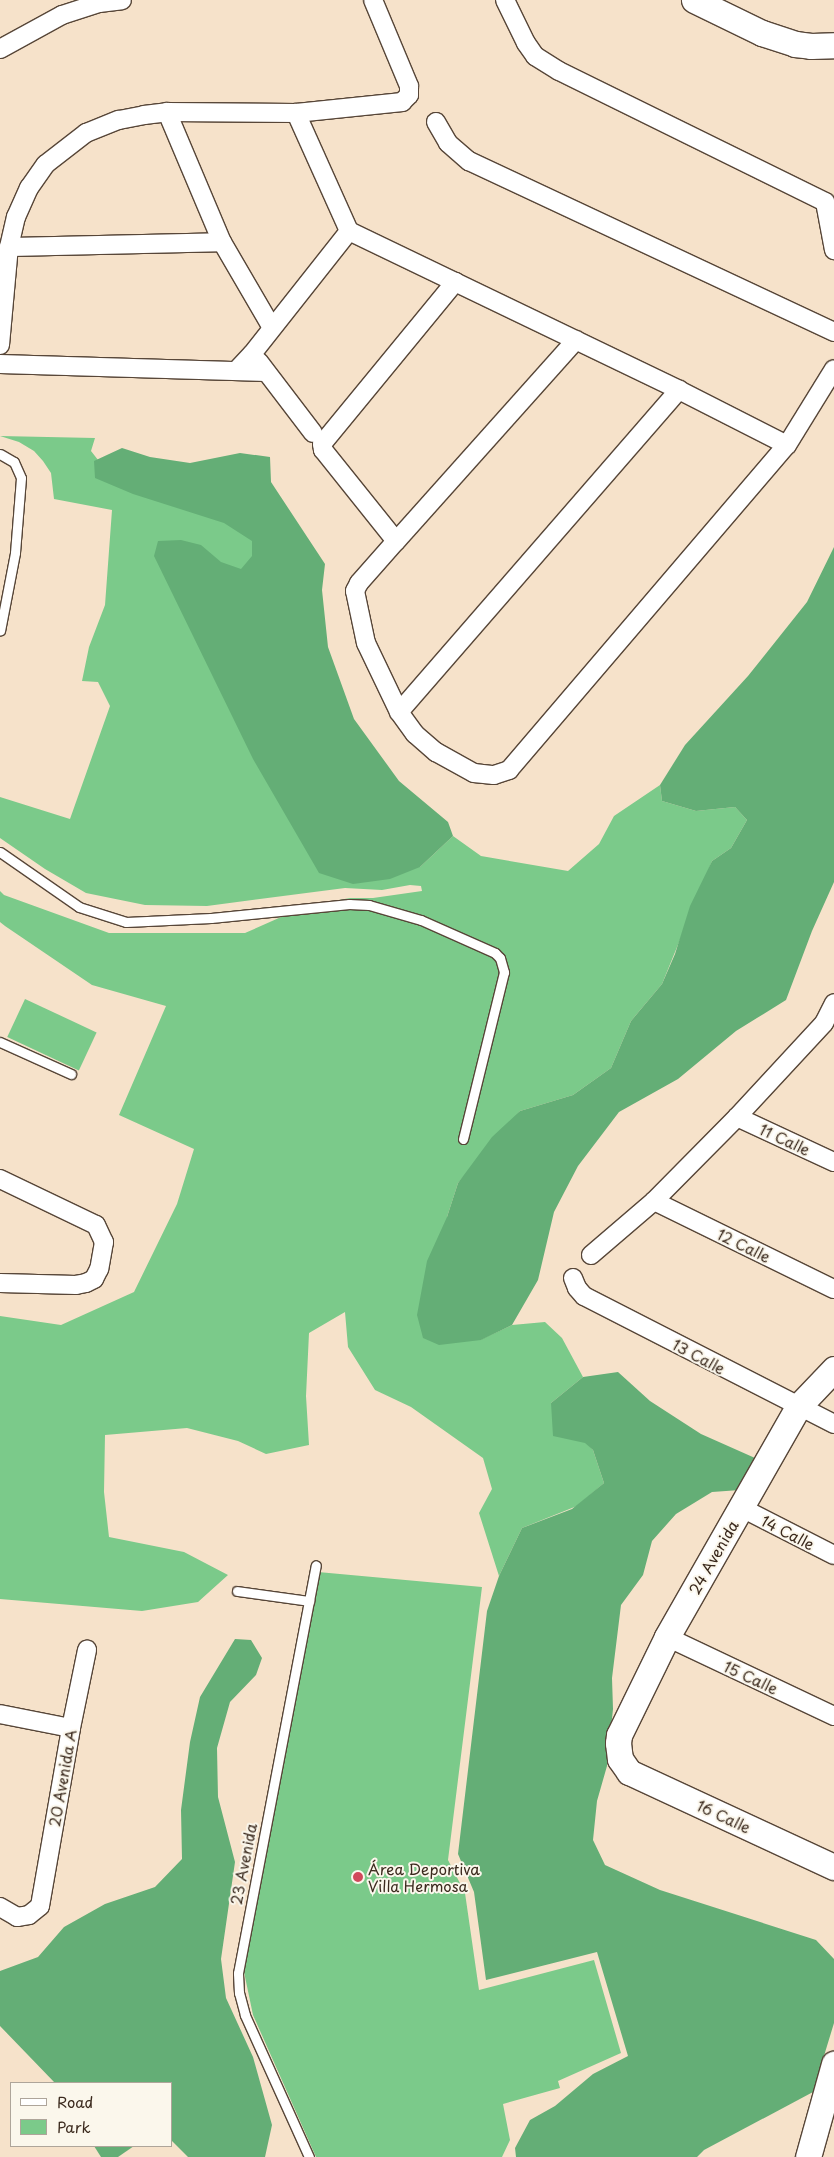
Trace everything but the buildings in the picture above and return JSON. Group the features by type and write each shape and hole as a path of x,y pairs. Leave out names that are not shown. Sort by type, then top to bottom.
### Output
{"main road":[{"path":"694,0 762,33 795,44 811,46 834,45"},
{"name":"24 Avenida","path":"620,1759 618,1751 619,1735 667,1637 798,1407 834,1369"},
{"name":"16 Calle","path":"620,1759 629,1772 834,1867"},
{"path":"808,2157 834,2064"}],"street":[{"path":"0,49 62,16 99,3 122,0"},
{"path":"0,345 9,247 16,217 29,188 46,164 86,133 119,120 167,112 296,113 399,103 407,98 409,86 374,0"},
{"path":"505,0 526,43 535,56 559,72 829,199 834,250"},
{"path":"167,112 222,242 272,328"},
{"path":"296,113 349,231 679,390 787,445"},
{"path":"436,122 448,143 469,161 834,332"},
{"path":"237,370 252,354 349,231"},
{"path":"9,247 222,242"},
{"path":"396,541 323,450 322,444 455,282"},
{"path":"576,340 359,583 355,591 366,643 399,712 415,734 436,752 474,773 485,775 502,774 509,770 787,445 834,369"},
{"path":"252,354 313,434"},
{"path":"0,364 266,372"},
{"path":"399,712 679,390"},
{"path":"591,1255 654,1201 829,1026 834,1003"},
{"name":"11 Calle","path":"737,1117 834,1162"},
{"path":"0,1180 96,1225 104,1242 99,1270 94,1279 86,1283 76,1285 0,1283"},
{"name":"12 Calle","path":"654,1201 834,1289"},
{"name":"13 Calle","path":"573,1278 577,1288 584,1296 834,1424"},
{"name":"14 Calle","path":"742,1508 834,1555"},
{"name":"15 Calle","path":"667,1637 834,1716"},
{"name":"20 Avenida A","path":"0,1907 17,1917 29,1915 40,1906 71,1728 87,1650"},
{"path":"0,1714 71,1728"}],"lane":[{"path":"0,454 14,462 21,478 15,553 0,631"},
{"path":"0,852 79,907 126,922 202,919 350,904 370,905 421,920 495,953 500,958 504,972 463,1138"},
{"path":"0,1042 71,1074"},
{"name":"23 Avenida","path":"309,2157 245,2015 238,1983 244,1931 316,1565"},
{"path":"237,1591 309,1601"}],"green space":[{"path":"0,436 95,438 91,451 102,465 258,536 420,867 453,836 481,856 568,871 599,844 614,816 660,785 662,801 696,811 735,807 747,820 731,848 712,861 662,984 631,1021 611,1068 573,1095 520,1111 458,1183 447,1217 480,1340 512,1325 545,1322 562,1338 583,1377 551,1403 593,1450 604,1483 577,1506 522,1528 499,1576 479,1513 492,1489 483,1458 411,1407 375,1390 348,1347 345,1312 309,1333 306,1396 309,1445 266,1454 238,1441 187,1428 105,1435 104,1492 109,1537 184,1552 228,1575 198,1602 142,1611 0,1599 0,1316 61,1325 134,1292 177,1204 194,1149 119,1115 166,1006 92,985 5,926 0,922 0,891 4,895 109,933 245,933 306,906 350,898 373,898 422,891 421,886 410,885 382,890 345,888 207,906 145,905 86,893 45,869 0,838 0,797 70,819 110,706 98,682 82,681 89,647 105,605 112,510 54,499 51,473 43,461 34,451 19,442"},
{"path":"122,448 150,457 190,463 240,453 270,457 271,482 325,564 322,590 328,647 354,719 399,781 448,822 453,836 420,867 390,879 353,884 319,873 253,759 154,556 158,541 181,540 201,545 221,562 241,569 252,556 252,541 224,523 133,494 95,478 94,461"},
{"path":"834,547 834,882 812,931 786,1000 736,1031 678,1079 619,1112 578,1166 554,1212 538,1280 512,1325 481,1340 439,1345 423,1338 417,1315 427,1261 447,1217 458,1183 492,1137 520,1111 573,1095 611,1068 631,1021 662,984 675,954 690,906 712,861 731,848 747,820 735,807 696,811 662,801 660,785 685,745 748,676 807,602"},
{"path":"25,999 97,1032 79,1070 7,1037"},
{"path":"618,1372 650,1401 701,1434 755,1458 740,1490 712,1492 676,1514 652,1541 643,1575 621,1605 612,1678 613,1709 607,1766 597,1801 593,1840 605,1865 660,1890 816,1940 834,1959 834,2023 813,2092 704,2150 697,2157 516,2157 515,2148 530,2120 555,2106 593,2074 628,2056 597,1952 486,1980 474,1892 458,1854 487,1611 499,1576 522,1528 572,1509 604,1483 593,1450 585,1443 553,1436 551,1403 583,1377"},
{"name":"Área Deportiva Villa Hermosa","path":"318,1572 482,1587 448,1860 465,1893 479,1990 594,1960 621,2053 558,2081 560,2088 503,2104 510,2140 502,2157 316,2157 253,2015 244,1972 249,1930"},
{"path":"235,1639 251,1640 262,1658 256,1675 230,1702 217,1748 218,1797 235,1862 221,1959 226,1998 253,2057 272,2125 265,2157 188,2157 172,2141 172,2082 54,2082 0,2026 0,1971 38,1957 64,1927 105,1904 155,1887 182,1859 181,1810 190,1742 200,1697"},
{"path":"95,2147 133,2147 118,2157 101,2157"}],"place":[{"name":"Área Deportiva Villa Hermosa","path":"358,1877"}]}
